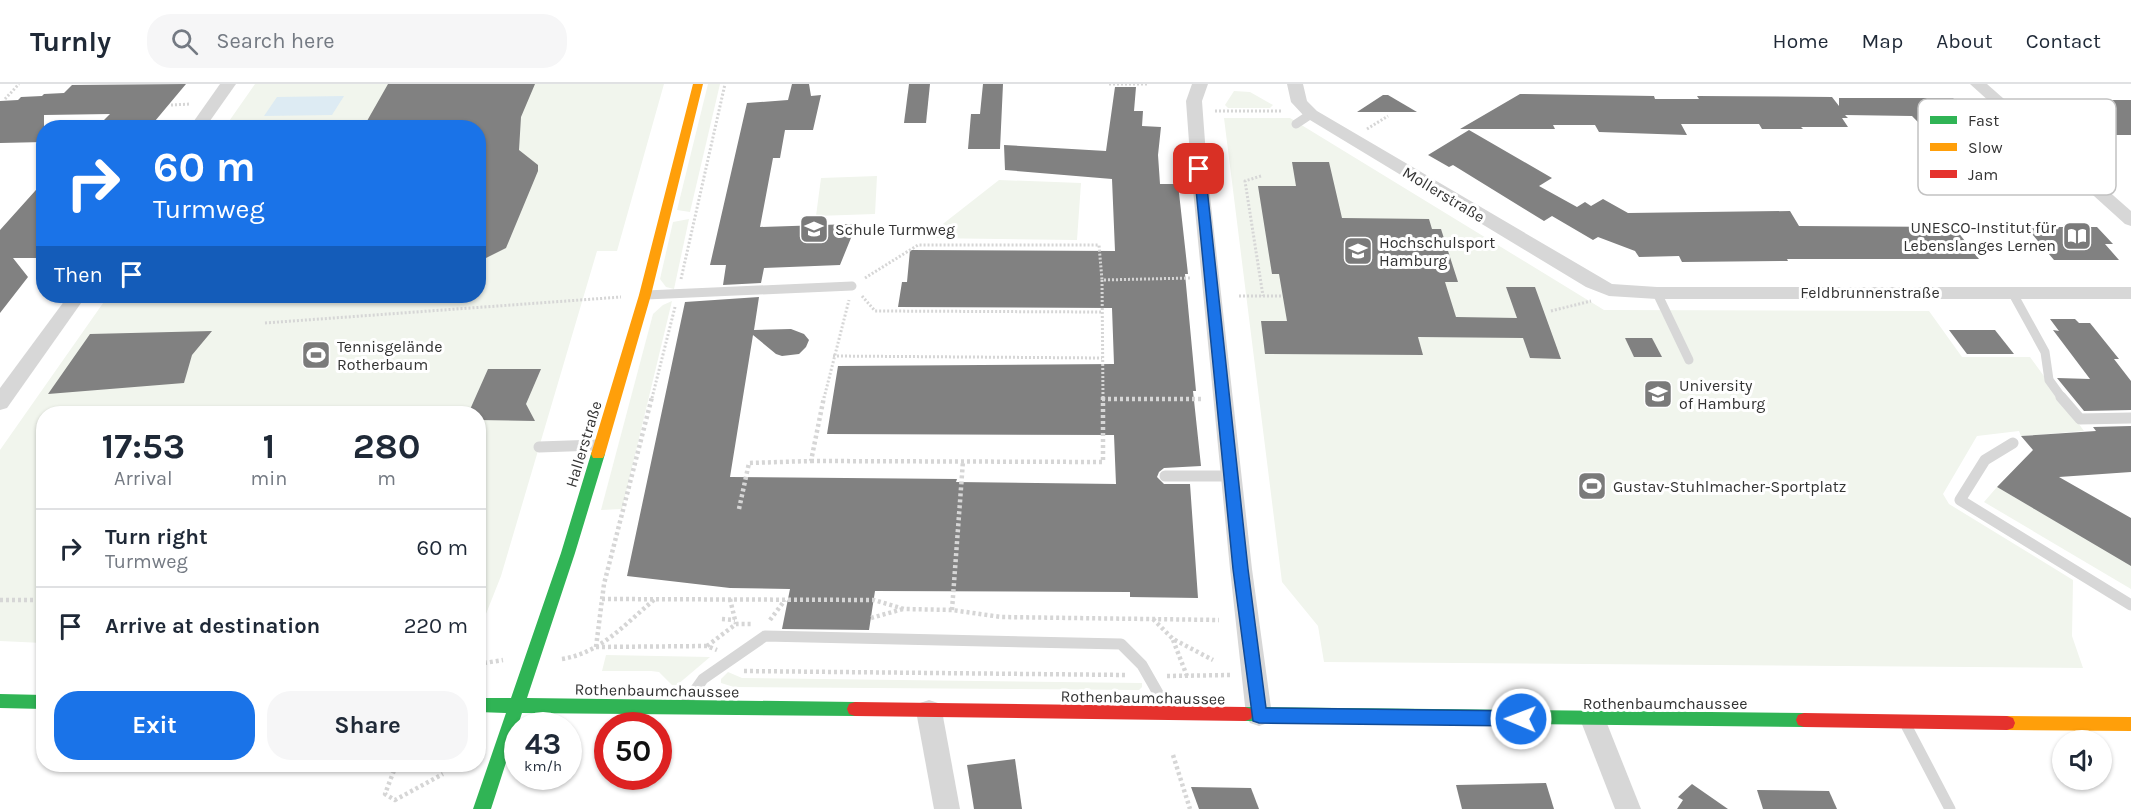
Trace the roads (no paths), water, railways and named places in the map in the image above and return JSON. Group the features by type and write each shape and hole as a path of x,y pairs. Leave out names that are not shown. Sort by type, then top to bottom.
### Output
{"main road":[{"name":"Hallerstraße","path":"482,809 540,641 601,445 645,295 698,84"},
{"path":"0,701 36,702"},
{"name":"Rothenbaumchaussee","path":"486,705 684,706 1170,715 2131,724"}],"street":[{"path":"203,120 228,84"},
{"path":"1200,84 1194,101 1199,169 1259,716"},
{"name":"Mollerstraße","path":"1295,84 1299,102 1311,114 1583,277 1609,290"},
{"path":"1978,84 1995,99"},
{"path":"2103,195 2131,220"},
{"name":"Feldbrunnenstraße","path":"1609,290 1657,293 2131,293"},
{"path":"0,403 72,303"},
{"path":"929,711 947,809"},
{"path":"1593,719 1628,809"}],"lane":[{"path":"1296,124 1311,114"},
{"path":"645,295 852,286"},
{"path":"2012,292 2045,352 2049,380 2070,410 2080,419 2131,418"},
{"path":"1657,293 1689,360"},
{"path":"2013,443 1985,460 1960,500 2131,605"},
{"path":"539,447 601,445"},
{"path":"1166,476 1231,476"},
{"path":"684,706 703,680 765,636 1121,644 1130,650 1151,675 1170,715"},
{"path":"1905,722 1950,809"}],"place":[{"name":"Schule Turmweg","path":"814,229"},
{"name":"UNESCO-Institut für Lebenslanges Lernen","path":"2077,236"},
{"name":"Hochschulsport Hamburg","path":"1358,251"},
{"name":"Tennisgelände Rotherbaum","path":"316,355"},
{"name":"University of Hamburg","path":"1658,394"},
{"name":"Gustav-Stuhlmacher-Sportplatz","path":"1592,486"}]}
